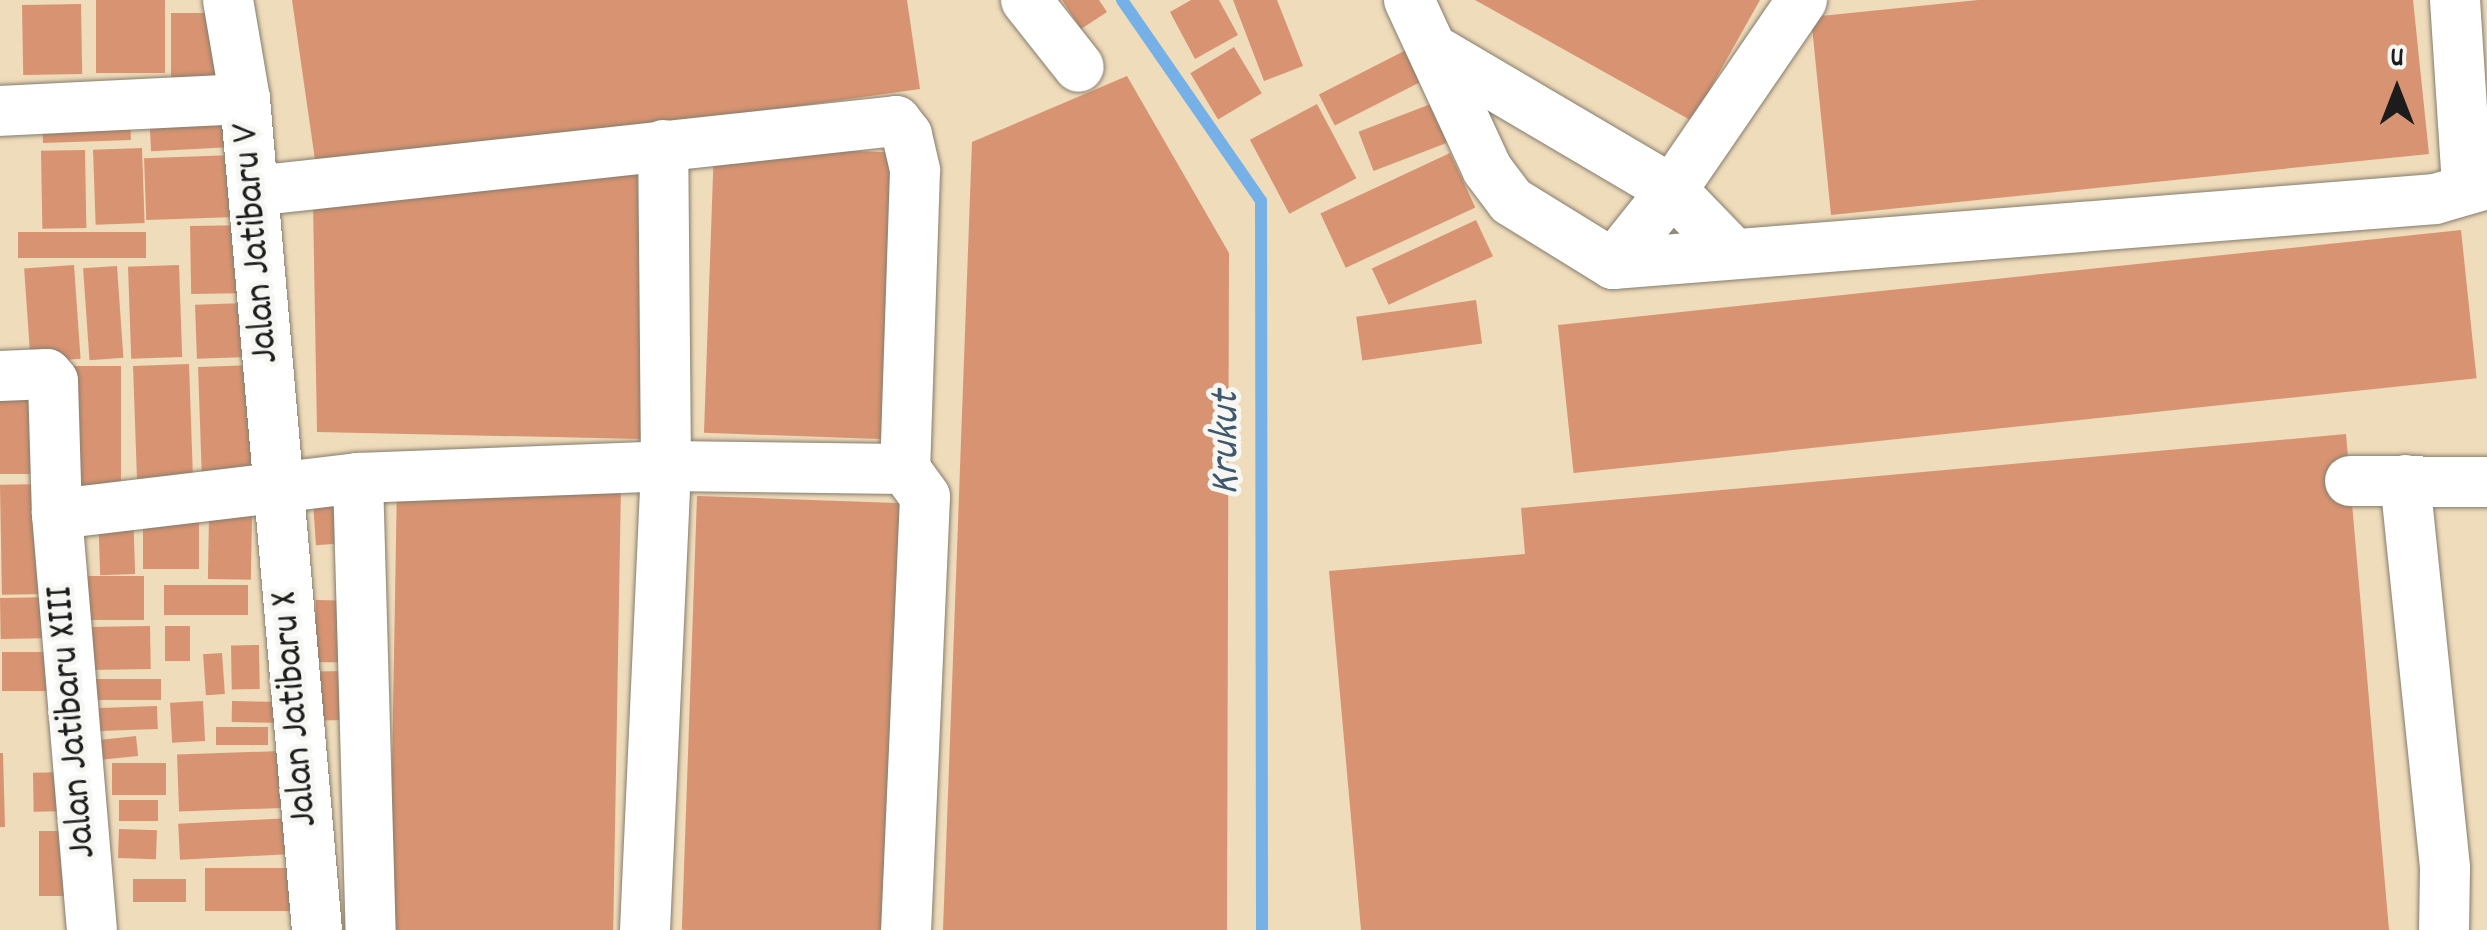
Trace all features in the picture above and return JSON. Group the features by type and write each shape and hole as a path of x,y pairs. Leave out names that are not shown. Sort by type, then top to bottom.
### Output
{"street":[{"name":"Jalan Jatibaru V","path":"228,0 246,99 279,488"},
{"path":"1026,0 1080,67"},
{"path":"1613,264 1672,190 1802,0"},
{"path":"1408,20 1486,169 1511,200 1613,264 1731,251 2434,199 2477,185 2455,0"},
{"path":"1408,20 1672,190 1731,251"},
{"path":"0,111 246,99"},
{"path":"253,191 876,120 896,121 907,135 915,172 905,469 926,497 906,930"},
{"path":"645,930 666,466 663,145"},
{"name":"Jalan Jatibaru XIII","path":"0,376 47,374 54,381 57,514 92,930"},
{"path":"57,514 358,478 666,466 905,469"},
{"path":"358,478 371,930"},
{"path":"2406,480 2466,871 2444,930"},
{"path":"2350,481 2487,482"},
{"name":"Jalan Jatibaru X","path":"279,488 317,930"}],"building":[{"path":"96,0 165,0 165,73 96,73"},
{"path":"292,0 907,0 920,89 317,174"},
{"path":"1062,0 1099,0 1107,12 1081,29"},
{"path":"1191,0 1219,0 1238,35 1195,59 1170,12"},
{"path":"1233,0 1277,0 1303,66 1264,81"},
{"path":"1475,0 1760,0 1692,121"},
{"path":"1978,0 2413,0 2429,154 1831,215 1811,17"},
{"path":"81,4 82,74 23,75 22,5"},
{"path":"171,13 231,13 231,87 171,87"},
{"path":"1234,47 1262,93 1218,120 1190,73"},
{"path":"1408,49 1424,80 1335,126 1319,94"},
{"path":"1127,76 1229,253 1227,930 943,930 972,142"},
{"path":"1436,102 1451,141 1374,171 1359,132"},
{"path":"1317,104 1356,178 1289,214 1250,140"},
{"path":"231,110 233,147 151,151 149,114"},
{"path":"130,114 131,140 43,143 42,117"},
{"path":"714,146 904,153 894,439 704,433"},
{"path":"142,148 145,223 96,225 93,150"},
{"path":"637,149 643,439 317,432 313,202"},
{"path":"85,150 86,228 42,229 41,151"},
{"path":"1450,153 1475,207 1346,268 1320,213"},
{"path":"234,155 236,217 146,220 144,158"},
{"path":"1476,220 1493,256 1389,305 1372,269"},
{"path":"251,225 252,293 191,294 190,226"},
{"path":"2461,230 2477,378 1574,473 1558,325"},
{"path":"18,232 146,232 146,258 18,258"},
{"path":"74,265 81,359 31,362 24,268"},
{"path":"179,265 182,357 131,359 128,267"},
{"path":"117,266 123,358 90,360 83,268"},
{"path":"1476,300 1482,344 1362,360 1356,317"},
{"path":"246,303 248,357 197,359 195,305"},
{"path":"189,364 193,483 137,485 133,366"},
{"path":"254,365 258,481 202,483 198,367"},
{"path":"70,366 121,366 121,499 70,499"},
{"path":"0,381 46,381 46,474 0,474"},
{"path":"2346,434 2389,930 1361,930 1329,571 1525,554 1521,508"},
{"path":"397,483 621,487 613,930 389,930"},
{"path":"45,484 47,594 2,595 0,485"},
{"path":"345,487 349,543 316,545 312,489"},
{"path":"697,496 911,503 896,930 682,930"},
{"path":"133,511 135,574 100,575 98,512"},
{"path":"143,515 199,515 199,569 143,569"},
{"path":"209,515 252,516 251,580 208,579"},
{"path":"86,576 144,576 144,620 86,620"},
{"path":"164,585 248,585 248,615 164,615"},
{"path":"56,597 57,638 1,639 0,598"},
{"path":"316,600 355,601 354,663 315,662"},
{"path":"150,626 151,669 89,670 88,627"},
{"path":"165,626 190,626 190,661 165,661"},
{"path":"231,645 259,645 260,689 232,689"},
{"path":"2,652 67,652 67,691 2,691"},
{"path":"222,653 225,694 206,695 203,654"},
{"path":"345,671 346,720 317,720 316,672"},
{"path":"93,679 161,679 161,700 93,700"},
{"path":"203,701 205,741 172,743 170,703"},
{"path":"232,701 290,702 290,723 232,722"},
{"path":"157,706 158,729 100,731 99,708"},
{"path":"216,727 268,727 268,745 216,745"},
{"path":"136,736 138,756 103,760 101,740"},
{"path":"280,751 282,808 179,812 177,755"},
{"path":"3,753 5,827 0,827"},
{"path":"112,763 166,763 166,795 112,795"},
{"path":"70,772 71,811 34,812 33,773"},
{"path":"119,800 158,800 158,821 119,821"},
{"path":"290,818 292,854 180,860 178,824"},
{"path":"119,829 157,830 156,859 118,858"},
{"path":"39,831 79,831 79,896 39,896"},
{"path":"205,868 294,868 294,911 205,911"},
{"path":"133,879 186,879 186,902 133,902"}],"waterway":[{"name":"Krukut","path":"1122,0 1261,201 1262,930"}]}
